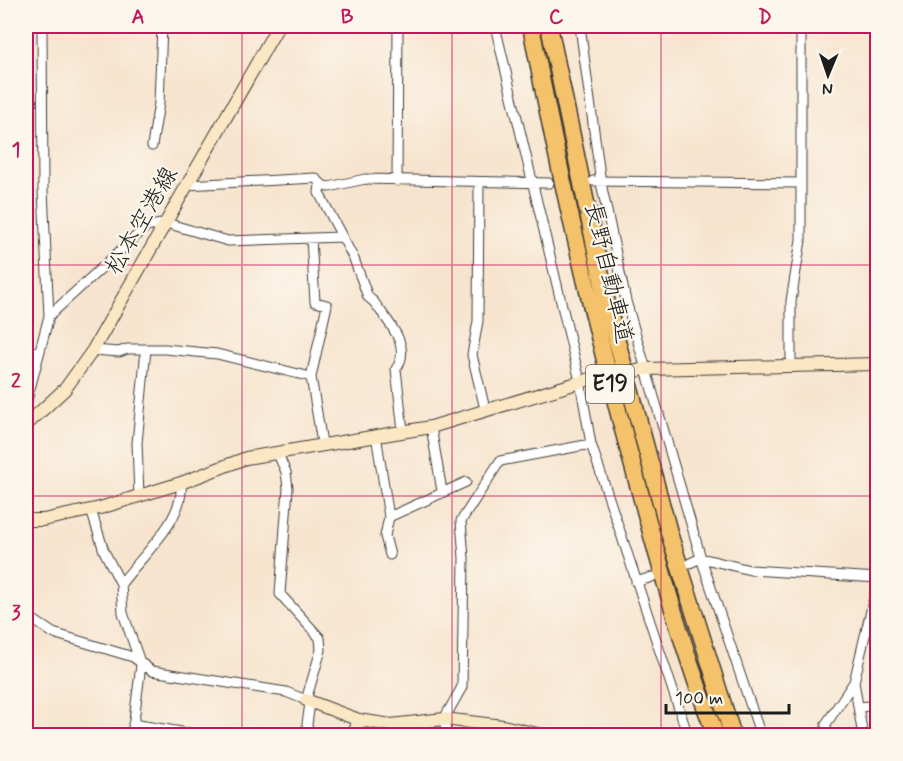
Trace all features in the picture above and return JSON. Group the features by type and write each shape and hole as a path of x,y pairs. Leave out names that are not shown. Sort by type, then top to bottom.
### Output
{"highway":[{"name":"長野自動車道","path":"531,26 567,207 591,312 653,541 716,735"},
{"name":"長野自動車道","path":"549,26 608,308 670,536 733,735"}],"street":[{"path":"26,404 49,316 43,190 42,26"},
{"path":"152,146 159,103 162,26"},
{"name":"松本空港線","path":"27,418 64,389 93,350 278,26"},
{"path":"397,182 398,26"},
{"path":"495,26 580,381 591,444 688,735"},
{"path":"580,26 597,182 638,371 761,735"},
{"path":"791,367 791,301 801,240 801,26"},
{"path":"187,185 315,178 320,183 329,186 365,179 397,182 549,183"},
{"path":"597,182 800,183"},
{"path":"320,183 319,193 342,237 368,297 374,302 400,340 401,362 396,369 403,431"},
{"path":"479,183 478,321 472,355 485,409"},
{"path":"49,316 141,230 166,223 228,241 342,237"},
{"path":"311,239 315,302 327,305 311,377 322,443"},
{"path":"93,350 119,352 146,349 217,354 311,377"},
{"path":"139,496 137,443 146,349"},
{"path":"26,352 40,351"},
{"path":"638,371 878,364"},
{"path":"26,519 43,520 91,510 181,483 246,458 322,443 431,427 597,377"},
{"path":"431,427 442,491"},
{"path":"376,435 389,517 385,536 390,555"},
{"path":"447,735 444,719 462,687 465,558 461,521 500,461 591,444"},
{"path":"277,452 286,472 288,488 280,594 320,638 321,650 308,701 309,735"},
{"path":"389,517 466,482"},
{"path":"121,584 175,517 182,492 181,483"},
{"path":"91,510 104,551 121,584 123,614 141,665 132,735"},
{"path":"690,563 700,558 750,570 878,579 854,682 826,724 827,735"},
{"path":"636,582 652,577"},
{"path":"26,615 53,633 133,657 141,665 152,670 286,692 359,720 391,725 444,719 546,735"},
{"path":"854,682 863,735"},
{"path":"859,706 878,705"},
{"path":"353,735 359,720"},
{"path":"133,724 206,735"}],"shaded area":[{"path":"363,727 394,732 439,728 440,735 360,736"}]}
